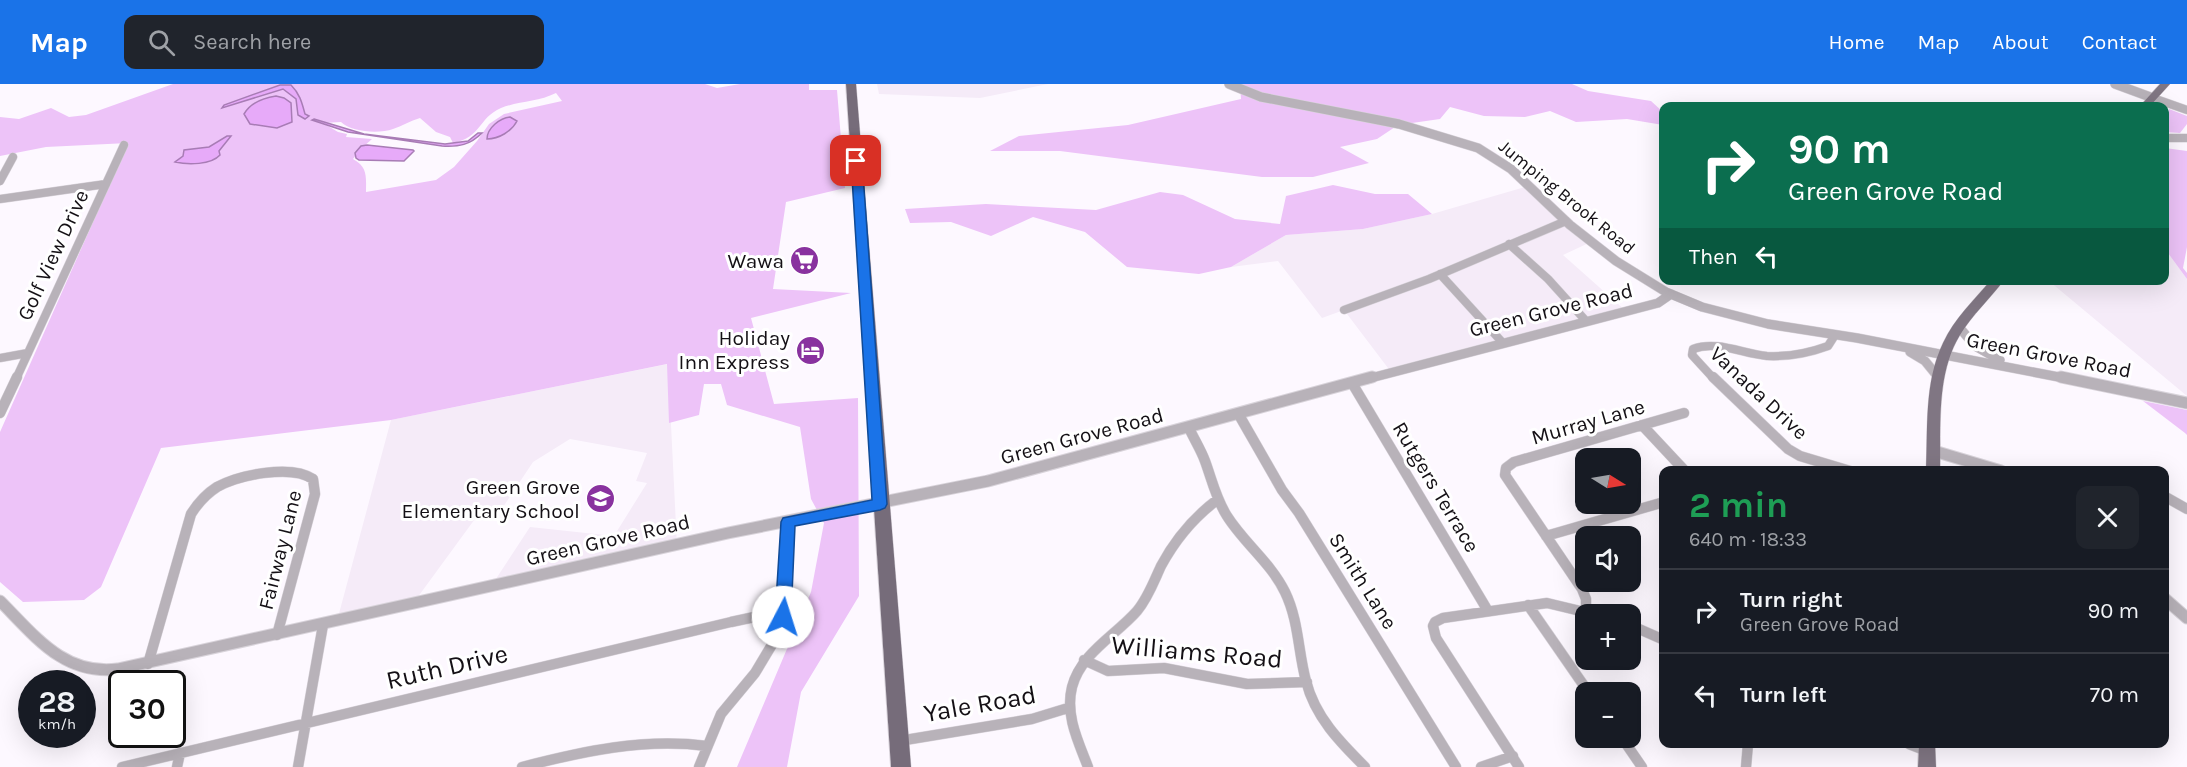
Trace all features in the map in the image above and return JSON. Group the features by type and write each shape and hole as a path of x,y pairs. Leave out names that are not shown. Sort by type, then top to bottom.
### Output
{"highway":[{"path":"851,84 901,767"}],"main road":[{"path":"2149,102 2165,84"},
{"path":"1933,466 1938,377 1944,354 1959,327 1994,285"}],"street":[{"name":"Jumping Brook Road","path":"1229,84 1246,92 1273,99 1400,124 1478,148 1507,165 1566,221 1642,277 1671,294"},
{"path":"2115,84 2164,102"},
{"path":"2169,104 2187,110"},
{"path":"2169,138 2187,138"},
{"name":"Golf View Drive","path":"0,413 124,145"},
{"path":"0,182 4,169 13,157"},
{"path":"0,199 106,184"},
{"path":"1344,309 1440,273 1566,221"},
{"path":"1509,244 1548,279 1586,321"},
{"path":"1440,273 1502,342"},
{"name":"Green Grove Road","path":"0,601 44,643 63,658 84,669 109,670 148,664 788,522 988,482 1502,342 1658,303 1671,294 1725,314 1904,349 2013,367 2187,403"},
{"path":"1959,327 1975,346 2013,367"},
{"name":"Vanada Drive","path":"1824,466 1788,449 1696,361 1692,352 1697,346 1706,345 1750,354 1790,355 1828,346 1835,335"},
{"path":"1904,349 1925,361 1938,377"},
{"path":"0,358 28,353"},
{"name":"Rutgers Terrace","path":"1352,383 1488,611"},
{"name":"Murray Lane","path":"1546,536 1505,475 1507,465 1684,413"},
{"name":"Smith Lane","path":"1239,415 1282,490 1309,529 1456,767"},
{"path":"1642,425 1680,466"},
{"path":"1189,428 1204,457 1217,500 1228,518 1261,555 1285,591 1296,621 1306,682 1322,720 1365,767"},
{"path":"1934,451 1984,466"},
{"name":"Fairway Lane","path":"148,664 191,514 196,505 205,495 229,481 242,477 296,471 313,479 315,494 277,635"},
{"path":"2169,499 2187,509"},
{"path":"1088,767 1074,733 1068,708 1073,683 1084,660 1138,609 1176,542 1201,510 1217,500"},
{"path":"1588,604 1582,589 1546,536 1659,503"},
{"path":"699,767 721,714 766,658 776,638 783,617 788,522"},
{"path":"2169,602 2187,618"},
{"path":"1519,767 1436,638 1433,626 1435,622 1443,618 1528,605 1547,603 1575,610"},
{"path":"1528,605 1581,682"},
{"name":"Ruth Drive","path":"122,767 750,618 783,617"},
{"path":"298,767 323,625"},
{"path":"1641,630 1659,638"},
{"name":"Williams Road","path":"1084,660 1108,671 1164,668 1247,684 1306,682"},
{"name":"Yale Road","path":"899,741 1032,719 1068,708"},
{"path":"522,767 618,744 671,742 707,746"},
{"path":"1629,748 1642,767"},
{"path":"1746,767 1748,748"},
{"path":"177,767 180,753"},
{"path":"1481,767 1512,756"}],"shaded area":[{"path":"173,84 705,84 717,88 740,84 809,84 809,90 837,90 845,188 786,202 773,289 851,293 751,318 774,404 858,398 859,596 801,692 787,767 737,767 811,592 824,523 811,499 800,427 727,405 721,384 704,384 699,415 669,423 667,364 391,420 161,448 101,587 84,600 23,602 0,582 0,432 128,143 46,147 0,156 0,117 19,119 51,108 69,117 86,115","holes":["556,93 562,101 504,114 489,124 454,167 436,180 366,192 364,169 353,159 372,139 346,137 347,134 338,132 323,123 341,122 358,130 380,131 393,129 420,118 436,132 450,137 453,143 470,136 488,117 501,108"]},
{"path":"877,84 1048,84 980,98 879,94"},
{"path":"1240,84 1572,84 1588,91 1651,101 1659,108 1659,124 1627,119 1576,122 1550,111 1525,117 1484,116 1450,107 1440,119 1398,125 1377,139 1340,147 1369,163 1313,177 1262,177 1060,151 990,151 1019,136 1128,125 1241,99"},
{"path":"280,85 291,85 299,95 305,114 309,116 305,119 298,115 296,99 283,89 222,108 224,105"},
{"path":"276,96 291,103 292,122 277,128 250,124 244,114 250,106"},
{"path":"2169,109 2187,116 2187,124 2180,133 2169,132"},
{"path":"510,117 517,121 512,128 500,136 487,139 489,131 495,124"},
{"path":"312,120 364,134 445,144 468,141 478,133 482,133 464,144 442,146 348,132"},
{"path":"231,136 219,151 220,155 211,161 186,164 175,162 183,156 184,150 209,147"},
{"path":"361,146 414,151 404,161 359,160 356,158 355,153"},
{"path":"2169,149 2187,151 2187,247 2183,268 2187,273 2187,279 2169,254"},
{"path":"1333,185 1375,194 1408,194 1432,214 1363,229 1286,235 1231,267 1199,274 1127,267 1085,232 1033,217 991,236 951,222 910,223 905,209 986,204 1096,210 1160,192 1183,195 1235,219 1280,224 1286,196"},
{"path":"1525,187 1593,241 1563,255 1626,311 1391,372 1344,310 1322,318 1278,261 1231,267 1286,235 1363,229 1432,214"},
{"path":"2169,254 2187,279 2187,396 2054,285 2169,285"},
{"path":"668,364 677,546 490,588 530,527 614,536 647,483 636,481 647,453 570,439 533,462 503,507 480,512 412,605 337,621 391,420"},
{"path":"2143,401 2187,410 2187,435 2185,433"}],"place":[{"name":"Wawa","path":"805,261"},
{"name":"Holiday Inn Express","path":"811,350"},
{"name":"Green Grove Elementary School","path":"601,499"}],"route":[{"path":"783,617 788,522 880,504 856,161"}]}
